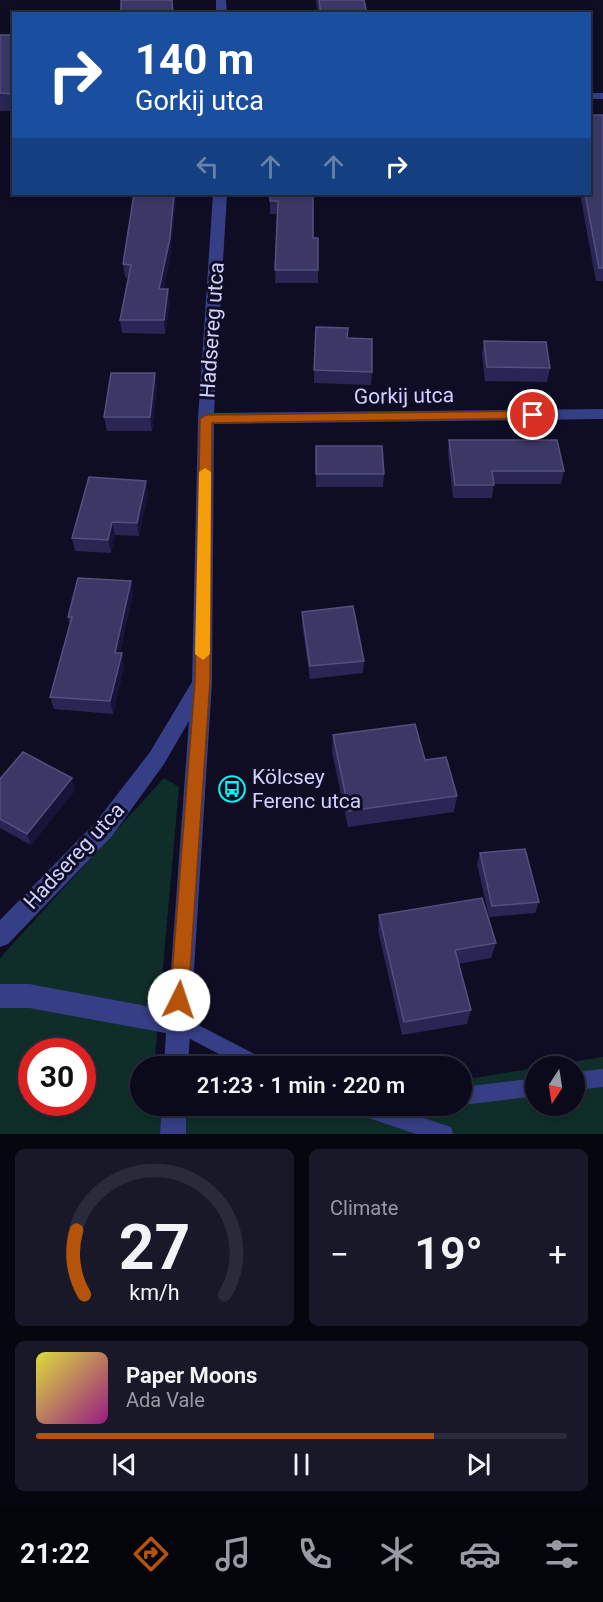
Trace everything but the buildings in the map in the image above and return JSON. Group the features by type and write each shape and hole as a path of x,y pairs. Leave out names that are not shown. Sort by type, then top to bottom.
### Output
{"street":[{"name":"Hadsereg utca","path":"176,1056 202,682 206,419 220,195"},
{"name":"Gorkij utca","path":"206,419 603,414"},
{"name":"Hadsereg utca","path":"0,936 104,829 157,758 202,682"},
{"path":"0,996 29,996 177,1023"},
{"path":"174,1116 174,1134"}],"lane":[{"path":"177,1023 241,1056"},
{"path":"585,1080 603,1078"},
{"path":"472,1095 525,1088"},
{"path":"392,1116 444,1134"}],"green space":[{"path":"164,778 179,787 155,1056 130,1056 130,1116 472,1116 472,1078 525,1070 525,1116 585,1116 585,1060 603,1057 603,1134 0,1134 0,958"}],"slow traffic":[{"path":"203,654 205,472"}],"place":[{"name":"Kölcsey Ferenc utca","path":"232,789"}],"route":[{"path":"179,1000 202,682 206,419 533,415"}]}
